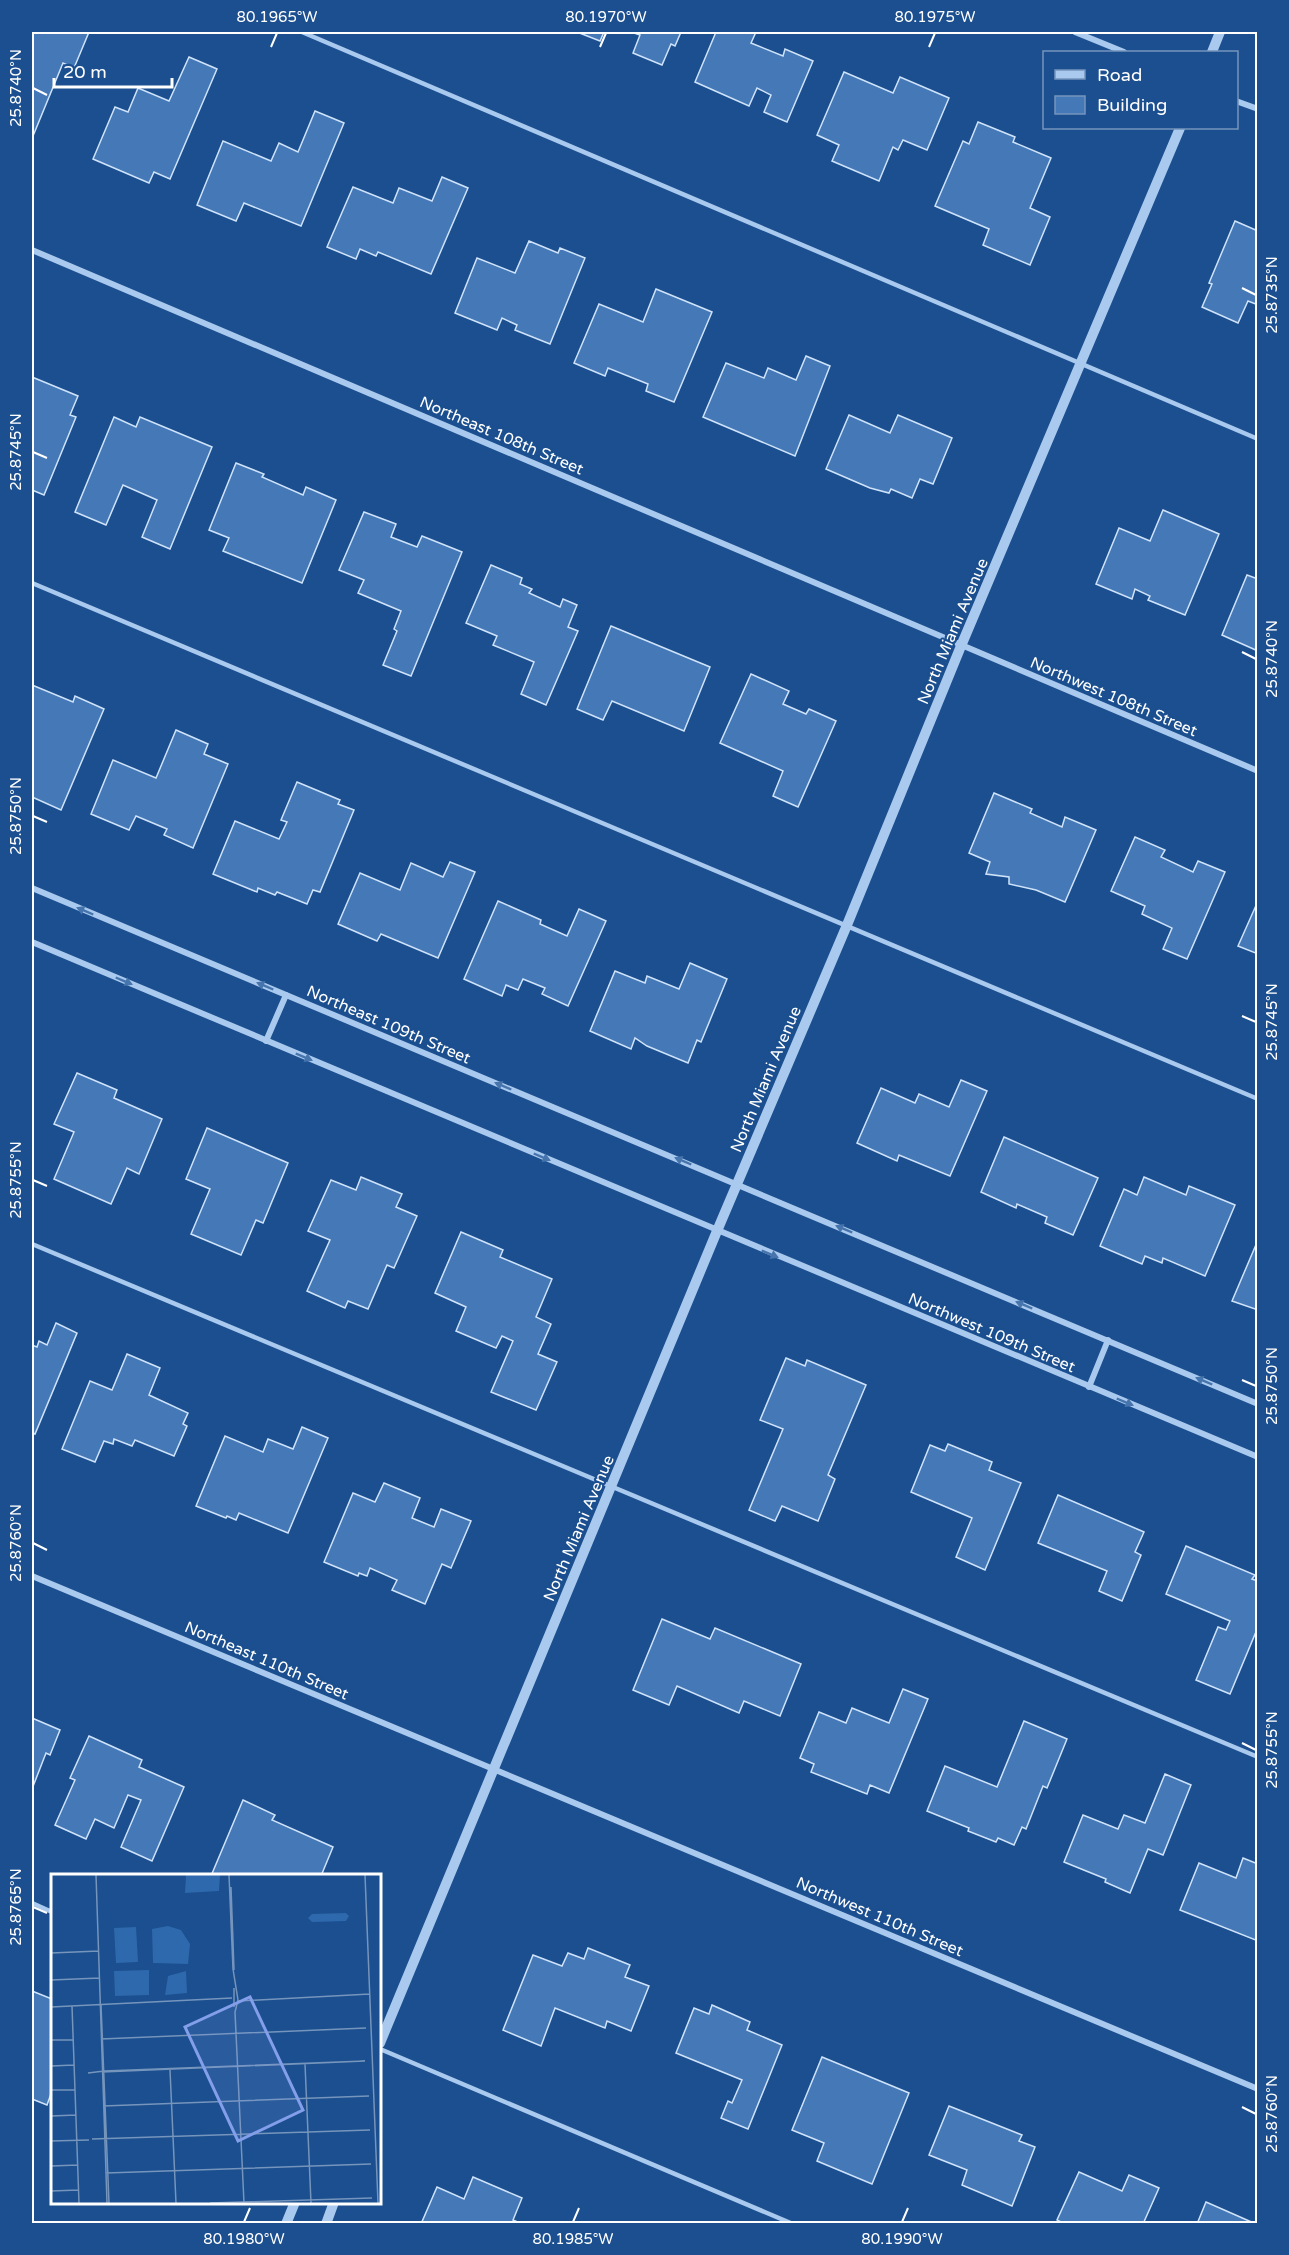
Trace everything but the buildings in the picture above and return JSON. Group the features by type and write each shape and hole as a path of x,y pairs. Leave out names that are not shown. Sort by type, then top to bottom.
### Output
{"street":[{"path":"1075,32 1122,51"},
{"path":"1212,51 1220,32"},
{"path":"1238,102 1257,109"},
{"name":"North Miami Avenue","path":"381,2041 736,1184 847,925 961,646 1180,129"},
{"name":"Northeast 108th Street","path":"32,250 961,646"},
{"name":"Northwest 108th Street","path":"961,646 1257,771"},
{"name":"Northeast 109th Street","path":"32,888 736,1184"},
{"path":"32,942 717,1231"},
{"path":"266,1041 286,995"},
{"path":"736,1184 1257,1404"},
{"name":"Northwest 109th Street","path":"717,1231 1257,1457"},
{"path":"1089,1387 1108,1340"},
{"name":"Northeast 110th Street","path":"32,1576 492,1769"},
{"name":"Northwest 110th Street","path":"492,1769 1257,2089"},
{"path":"285,2223 294,2204"},
{"path":"326,2223 333,2204"}],"lane":[{"path":"302,32 1257,439"},
{"path":"32,583 1257,1099"},
{"path":"32,1244 1257,1757"},
{"path":"32,1903 51,1912"},
{"path":"381,2049 793,2223"}]}
